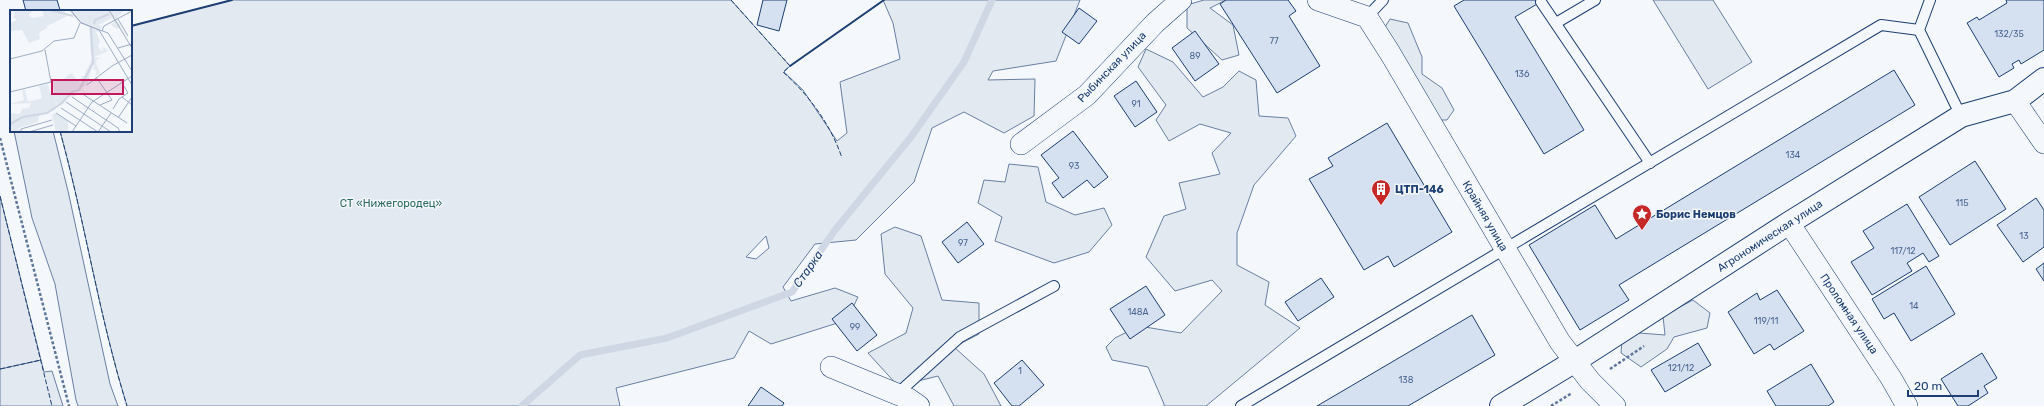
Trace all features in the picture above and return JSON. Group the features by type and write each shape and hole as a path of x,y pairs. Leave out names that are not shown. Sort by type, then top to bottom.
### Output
{"street":[{"name":"Рыбинская улица","path":"1021,144 1087,95 1155,23 1181,0"},
{"path":"1318,0 1367,17"},
{"name":"Крайняя улица","path":"1367,17 1390,53 1560,342 1590,381 1615,406"},
{"name":"Агрономическая улица","path":"1501,406 1576,361 1789,223 1961,116 2015,101 2044,79"},
{"path":"2015,101 2044,143"},
{"name":"Проломная улица","path":"1789,223 1891,378 1907,406"},
{"path":"830,367 909,399 919,406"}],"lane":[{"path":"1367,17 1383,0"},
{"path":"1556,23 1595,0"},
{"path":"1930,0 1919,30 1961,116"},
{"path":"1541,2 1650,163"},
{"path":"1241,406 1881,25 1919,30"},
{"path":"897,394 960,337 1054,286"}],"path":[{"path":"0,138 69,406"}],"green space":[{"name":"СТ «Нижегородец»","path":"232,0 731,0 790,66 784,72 803,90 837,141 847,133 840,82 900,59 893,23 883,0 1080,0 1056,61 993,71 988,80 1035,79 1034,116 1004,133 964,112 932,128 914,182 856,240 815,244 783,287 791,301 835,288 858,297 847,320 771,344 749,331 734,358 616,388 620,406 127,406 108,338 60,132 132,132 132,26","holes":["766,236 769,248 756,259 746,257"]},
{"path":"1204,0 1226,0 1210,8 1233,25 1239,55 1222,60 1187,28 1187,5"},
{"path":"1653,0 1713,0 1752,62 1708,89"},
{"path":"1390,19 1408,23 1422,57 1422,74 1442,88 1454,110 1447,120 1432,120 1382,32"},
{"path":"1146,49 1173,62 1203,97 1223,87 1239,71 1256,80 1259,116 1288,118 1296,136 1254,185 1237,233 1237,265 1269,282 1265,305 1300,328 1206,406 1164,406 1148,367 1112,360 1106,347 1115,338 1139,326 1181,333 1222,291 1212,280 1175,291 1146,257 1164,216 1186,209 1179,183 1220,174 1212,153 1231,133 1200,124 1169,141 1156,120 1166,105 1138,67"},
{"path":"14,132 53,132 68,191 110,384 118,406 78,406 55,284 32,218"},
{"path":"1009,164 1038,167 1046,202 1075,215 1104,208 1112,225 1089,252 1054,263 995,241 1002,217 978,203 984,180 1005,182"},
{"path":"895,227 921,236 942,300 979,303 979,334 954,347 984,374 1001,406 954,406 938,376 898,386 868,353 906,333 913,308 885,274 881,234"},
{"path":"1693,300 1710,313 1707,328 1674,337 1667,349 1641,367 1621,353 1622,340 1639,333 1665,335 1663,316"},
{"path":"41,360 44,372 52,371 63,406 0,406 0,369"}],"shaded area":[{"path":"0,196 41,360 0,369"}],"building":[{"path":"23,0 57,0 60,10 26,10"},
{"path":"763,0 787,0 779,31 757,25"},
{"path":"1226,0 1288,0 1296,11 1289,16 1320,66 1277,93 1220,4"},
{"path":"1464,0 1544,0 1515,17 1584,130 1544,154 1454,6"},
{"path":"2006,0 2044,0 2044,50 2021,64 2019,60 2012,64 2014,68 1999,77 1967,23 1977,17 1979,20 2007,3"},
{"path":"1079,8 1097,21 1079,44 1062,32"},
{"path":"1195,31 1219,64 1195,81 1172,48"},
{"path":"1894,70 1915,105 1619,285 1629,300 1580,330 1529,245 1595,205 1616,239"},
{"path":"1136,81 1157,112 1135,127 1114,96"},
{"name":"ЦТП-146","path":"1387,123 1452,232 1394,267 1388,256 1364,270 1309,179 1333,166 1328,158"},
{"path":"1073,131 1108,177 1094,188 1087,180 1063,198 1052,183 1059,178 1041,155"},
{"path":"1975,161 2006,209 1950,245 1919,197"},
{"path":"2036,198 2044,210 2044,247 2023,262 1997,225"},
{"path":"1907,204 1939,256 1929,262 1923,253 1907,263 1912,271 1872,295 1851,262 1874,248 1863,231"},
{"path":"967,222 984,244 958,263 942,242"},
{"path":"2044,263 2044,281 2036,269"},
{"path":"1926,266 1955,314 1911,341 1894,313 1884,319 1872,299"},
{"path":"1321,278 1334,297 1298,321 1285,302"},
{"path":"1146,286 1165,315 1130,339 1110,309"},
{"path":"1777,290 1804,331 1774,350 1770,344 1754,354 1728,312 1757,293 1760,300"},
{"path":"852,303 877,335 857,351 832,319"},
{"path":"1472,315 1495,355 1408,406 1317,406"},
{"path":"1698,343 1711,365 1665,392 1651,370"},
{"path":"1982,353 1997,378 1984,386 1988,393 1968,406 1958,406 1941,379"},
{"path":"1022,360 1044,385 1019,406 1012,406 994,383"},
{"path":"1811,364 1834,402 1828,406 1776,406 1767,391"},
{"path":"761,387 784,403 782,406 748,406"}],"waterway":[{"name":"Старка","path":"522,406 580,355 667,338 792,292 835,230 911,137 964,62 992,0"}],"fence":[{"path":"731,0 790,66 783,72 802,90 818,111 832,134 842,158"},
{"path":"60,132 108,338 127,406"},
{"path":"0,196 52,406"},
{"path":"0,369 41,360"}],"wall":[{"path":"132,26 232,0"},
{"path":"790,66 884,0"}],"place":[{"name":"ЦТП-146","path":"1381,206"},
{"name":"Борис Немцов","path":"1642,231"}]}
